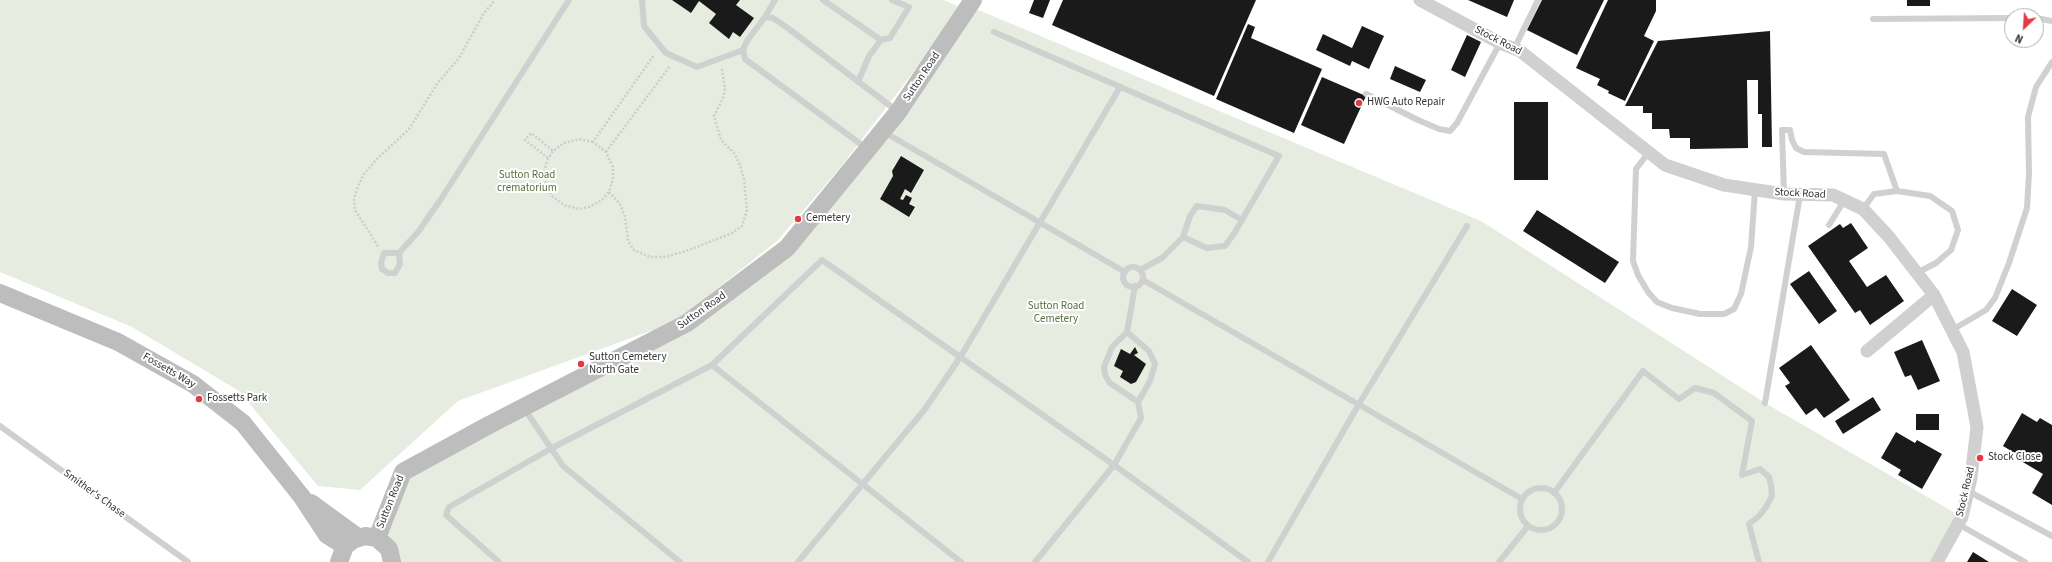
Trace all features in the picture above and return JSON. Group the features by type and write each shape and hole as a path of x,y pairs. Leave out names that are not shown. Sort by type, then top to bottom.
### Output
{"street":[{"name":"Sutton Road","path":"392,562 389,549 355,546 403,472 523,407 694,319 787,248 898,112 973,0"},
{"name":"Stock Road","path":"1420,0 1500,43 1520,51 1665,165 1724,185 1784,194 1832,195 1863,210 1889,237 1934,295 1963,352 1977,427 1968,491 1962,517 1937,562"},
{"name":"Fossetts Way","path":"0,293 118,342 193,384 243,423 302,497 327,535 355,546"},
{"path":"1867,351 1934,295"}],"lane":[{"path":"399,253 400,264 395,273 388,273 382,269 381,263 384,254 399,253 418,232 441,199 569,0"},
{"path":"642,0 644,26 666,53 697,67 743,50"},
{"path":"775,0 765,17 747,41 743,50 745,59 867,149"},
{"path":"823,0 881,40"},
{"path":"858,82 869,56 881,40 890,38 909,7 892,0"},
{"path":"1514,49 1538,0"},
{"path":"765,17 774,18 898,112"},
{"path":"1873,19 2004,18"},
{"path":"994,32 1279,156 1242,220 1225,246 1207,248 1183,237"},
{"path":"1366,94 1439,130 1450,131 1457,123 1500,43"},
{"path":"1952,330 1986,310 1995,298 2009,263 2027,208 2029,174 2028,117 2036,87 2052,62"},
{"path":"798,562 925,409 961,356 1120,87"},
{"path":"1784,194 1782,130 1790,130 1792,140 1796,148 1804,152 1884,154 1897,191"},
{"path":"882,131 1125,272"},
{"path":"1649,152 1636,169 1633,261 1638,275 1648,292 1657,302 1672,308 1700,314 1724,314 1734,309 1741,294 1751,247 1756,190"},
{"path":"1863,210 1874,194 1897,191 1930,196 1952,211 1958,230 1951,250 1936,263 1917,274"},
{"path":"1765,403 1800,195"},
{"path":"1828,225 1844,201"},
{"path":"1125,272 1131,268 1140,270 1162,258 1183,237 1190,216 1197,206 1225,210 1242,220"},
{"path":"1268,562 1358,404 1467,226"},
{"path":"499,562 446,515 449,507 552,448 712,365 822,260 961,356 1248,562"},
{"path":"1140,270 1143,280 1522,499"},
{"path":"1125,272 1126,282 1131,286 1135,286"},
{"path":"1138,402 1110,383 1105,374 1104,367 1112,347 1127,332 1135,286 1143,280"},
{"path":"1035,562 1114,465 1141,418 1138,402 1150,381 1155,364 1149,351 1127,332"},
{"path":"712,365 962,562"},
{"path":"1554,493 1643,371 1679,399 1695,388 1714,394 1752,421 1742,475 1760,469 1769,477 1772,484 1772,496 1766,507 1760,516 1749,524 1759,562"},
{"path":"523,407 563,466 680,562"},
{"name":"Smither's Chase","path":"0,426 188,562"},
{"path":"1536,488 1548,489 1560,500 1562,507 1559,520 1545,530 1534,529 1528,526 1521,517 1519,507 1522,499 1528,492 1536,488"},
{"path":"1968,491 2052,536"},
{"path":"1958,524 2025,562"},
{"path":"1499,562 1528,526"}],"path":[{"path":"384,254 372,238 355,210 354,199 358,186 364,174 408,129 437,84 459,58 484,13 494,0"},
{"path":"593,142 657,51"},
{"path":"606,152 673,63"},
{"path":"609,192 620,204 625,216 628,241 634,250 650,257 666,257 689,250 732,233 742,226 747,210 744,179 740,164 734,153 721,140 714,116 723,98 725,89 722,69"},
{"path":"548,158 525,140 531,133 553,150"},
{"path":"573,140 593,142 606,152 611,162 614,174 609,192 602,200 589,207 579,209 564,205 552,196 546,186 544,172 548,158 553,150 560,145 573,140"}],"green space":[{"name":"Sutton Road crematorium","path":"0,0 944,0 962,8 840,168 777,241 675,322 458,401 360,490 318,486 239,391 132,327 0,272"},
{"name":"Sutton Road Cemetery","path":"969,6 1481,221 1765,403 1962,517 1937,562 392,562 377,538 403,472 687,323 787,248"}],"building":[{"path":"672,0 740,0 736,5 754,18 740,37 733,32 729,39 709,23 716,14 699,1 691,13"},
{"path":"1034,0 1050,0 1043,18 1029,13"},
{"path":"1063,0 1256,0 1214,96 1052,25"},
{"path":"1468,0 1514,0 1507,17"},
{"path":"1542,0 1604,0 1577,55 1527,30"},
{"path":"1608,0 1656,0 1656,11 1644,36 1654,41 1625,101 1608,93 1609,91 1597,85 1600,79 1576,68"},
{"path":"1907,0 1930,0 1930,6 1907,6"},
{"path":"1248,24 1255,27 1251,38 1322,69 1294,133 1216,99"},
{"path":"1362,26 1384,36 1369,69 1352,61 1350,66 1316,50 1323,34 1352,48"},
{"path":"1770,31 1772,147 1762,147 1762,114 1758,114 1758,80 1747,80 1748,148 1690,149 1690,138 1670,138 1669,129 1652,129 1652,113 1643,113 1643,106 1625,106 1658,41"},
{"path":"1467,35 1481,42 1465,77 1451,70"},
{"path":"1395,66 1426,80 1420,92 1390,79"},
{"path":"1322,77 1366,96 1344,144 1301,125"},
{"path":"1514,102 1548,102 1548,180 1514,180"},
{"path":"901,156 924,170 911,193 905,189 900,199 903,200 906,195 912,198 909,204 915,207 909,217 880,199 893,176 892,171"},
{"path":"1537,210 1619,262 1605,283 1523,231"},
{"path":"1851,223 1868,248 1849,261 1867,287 1886,275 1904,301 1870,325 1860,310 1855,313 1808,246 1840,224 1843,228"},
{"path":"1809,271 1837,311 1819,324 1790,284"},
{"path":"2012,289 2037,305 2017,336 1992,321"},
{"path":"1922,340 1940,381 1918,390 1911,375 1905,377 1894,352"},
{"path":"1811,345 1850,400 1824,418 1816,408 1806,415 1785,386 1790,383 1779,368"},
{"path":"1135,347 1138,353 1134,355 1146,364 1136,382 1131,384 1120,377 1123,371 1114,366 1121,349 1130,354"},
{"path":"1873,397 1881,410 1843,434 1835,421"},
{"path":"2022,413 2037,422 2040,418 2052,425 2052,505 2032,493 2043,474 2016,458 2018,455 2003,446"},
{"path":"1916,414 1939,414 1939,430 1916,430"},
{"path":"1896,432 1915,443 1917,440 1942,454 1922,489 1898,475 1901,470 1881,458"},
{"path":"1973,552 1989,562 1967,562"}],"place":[{"name":"HWG Auto Repair","path":"1359,103"},
{"name":"Cemetery","path":"798,219"},
{"name":"Sutton Cemetery North Gate","path":"581,364"},
{"name":"Fossetts Park","path":"199,399"},
{"name":"Stock Close","path":"1980,458"}]}
